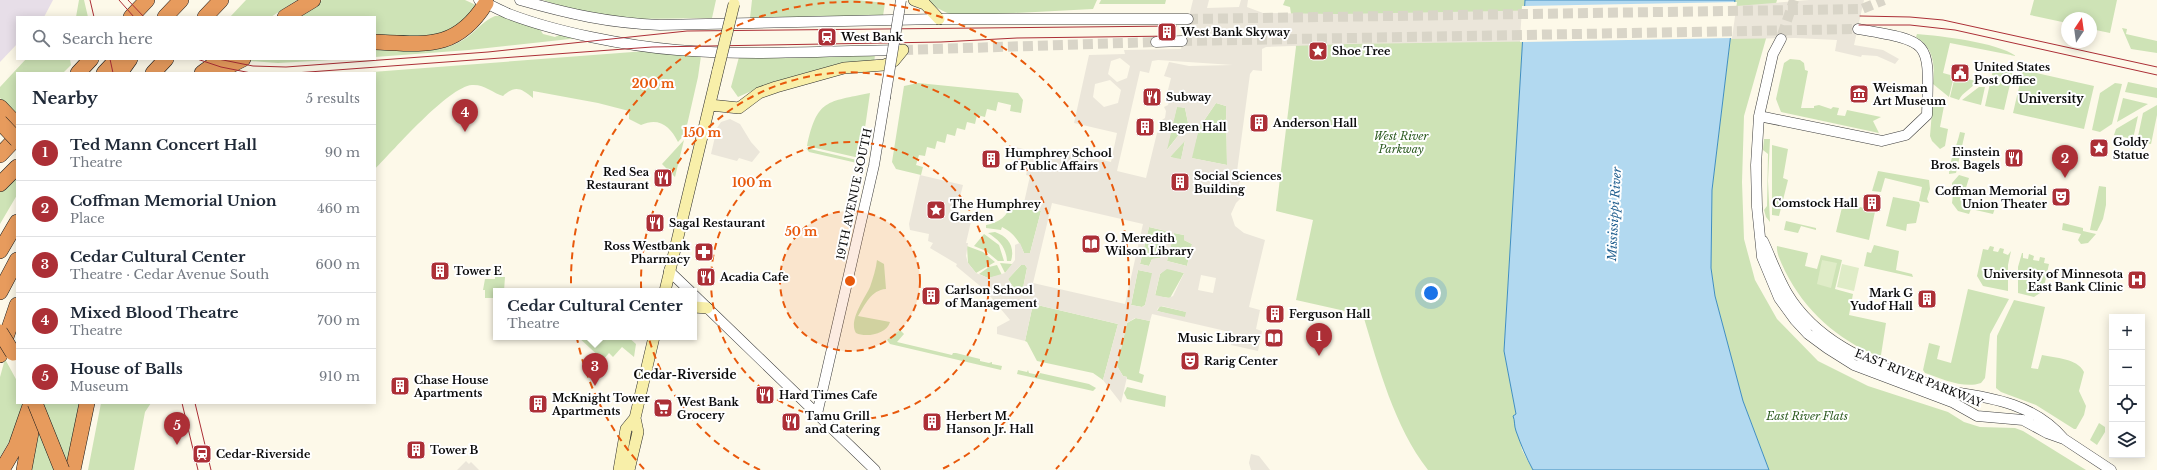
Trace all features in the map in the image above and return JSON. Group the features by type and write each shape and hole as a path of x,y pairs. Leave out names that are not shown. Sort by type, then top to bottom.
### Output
{"highway":[{"path":"127,16 135,0"},
{"path":"132,16 147,0"},
{"path":"166,16 181,0"},
{"path":"207,15 221,0"},
{"path":"291,13 309,0"},
{"path":"291,13 313,0"},
{"path":"376,42 421,44 445,40 463,32 471,24 484,1"},
{"path":"79,72 90,60"},
{"path":"105,72 116,60"},
{"path":"121,72 129,60"},
{"path":"154,72 165,60"},
{"path":"163,72 172,60"},
{"path":"203,72 220,60"},
{"path":"218,72 241,60"},
{"path":"1,112 16,124"},
{"path":"1,112 16,138"},
{"path":"0,155 16,138"},
{"path":"0,184 16,168"},
{"path":"0,251 16,224"},
{"path":"0,292 16,262"},
{"path":"0,355 16,308"},
{"path":"0,332 16,358"},
{"path":"2,470 16,446 31,404"},
{"path":"24,470 36,404"},
{"path":"36,404 62,470"},
{"path":"73,470 87,404"},
{"path":"83,470 97,404"}],"main road":[{"path":"914,0 925,4 938,19"},
{"path":"666,288 734,2"},
{"path":"710,105 739,108 759,92 776,87 844,68 884,66 894,61 903,50"},
{"path":"697,307 707,308"},
{"path":"629,470 638,432 635,418 653,340"},
{"path":"619,470 618,466 626,429 635,418"}],"street":[{"path":"520,0 584,18 622,23 660,25 938,19 1188,19"},
{"name":"19TH AVENUE SOUTH","path":"817,414 874,165 901,0"},
{"path":"484,1 509,14 536,22 606,39 660,48 701,52 903,50"},
{"path":"1760,116 1873,140 1892,140 1906,135 1928,115 1928,61 1921,47 1909,39 1858,29"},
{"name":"EAST RIVER PARKWAY","path":"1781,39 1773,54 1760,116 1756,165 1757,208 1762,257 1779,298 1808,334 1840,358 1866,371 1952,402 1972,414 1983,417 2023,420 2047,433 2064,439 2111,470"},
{"path":"1156,42 1182,41"},
{"name":"EAST RIVER PARKWAY","path":"1761,237 1787,294 1804,315 1832,341 1870,362 1928,384 1952,392 1986,397 2017,407 2052,425 2064,439"},
{"path":"669,271 687,288"},
{"path":"697,298 876,470"}],"shaded area":[{"path":"0,0 53,0 45,16 16,16 16,45 0,62"},
{"path":"1193,0 1209,0 1207,8 1239,7 1241,0 1248,0 1247,7 1263,13 1338,14 1724,7 1809,0 1864,0 1854,45 1883,50 1899,59 1895,64 1877,56 1862,55 1861,57 1835,51 1837,40 1795,38 1349,44 1266,47 1262,49 1262,71 1253,70 1250,74 1236,179 1240,180 1239,185 1246,187 1244,195 1236,203 1231,214 1235,226 1244,233 1265,240 1249,307 1260,310 1256,329 1262,331 1258,351 1231,345 1234,334 1230,332 1152,314 1150,321 1135,318 1127,323 1117,366 1123,376 1127,377 1121,403 1103,380 1118,324 1033,304 1025,341 997,334 997,327 1010,320 985,290 956,266 957,264 930,248 933,243 928,241 929,234 910,230 909,224 920,175 963,185 956,213 972,217 966,243 968,243 966,256 968,263 976,273 988,278 1005,273 1015,260 1015,245 1020,243 1024,253 1030,253 1041,211 1023,207 1030,176 1026,175 1027,171 1023,170 1024,166 1020,165 1021,161 1017,160 1018,156 1014,155 1015,151 1010,150 1011,146 1065,159 1067,152 1111,162 1117,133 1074,123 1089,55 1125,54 1124,50 1181,49","holes":["1120,58 1130,66 1127,78 1117,82 1108,74 1111,61","1158,60 1233,65 1189,66 1169,62 1164,76 1171,78 1167,94 1170,98 1168,105 1164,107 1166,111 1165,118 1162,120 1163,123 1161,130 1157,133 1146,178 1117,171 1140,71 1149,73 1152,61","1110,80 1121,90 1118,103 1104,107 1093,97 1095,84","1216,103 1226,106 1227,165 1192,158 1199,128","1177,107 1185,108 1188,123 1167,150","1185,141 1181,159 1170,157","1052,203 1143,224 1125,304 1033,283","1149,227 1166,231 1160,258 1152,259 1149,266 1140,264","1174,233 1184,235 1184,240 1192,244 1187,266 1167,261","1021,265 1025,265 1027,268 1023,288 1020,291 1015,290 1008,279","1167,269 1184,273 1173,296 1168,298 1155,295 1160,274","1138,270 1152,273 1145,305 1142,307 1131,305","1201,275 1216,278 1213,293 1198,290","1162,306 1186,312 1185,317 1157,311 1158,308"]},
{"path":"730,119 740,124 751,142 760,152 752,162 739,158 737,161 711,154 717,128 721,122"},
{"path":"1251,454 1259,456 1270,470 1251,470 1249,463"},
{"path":"466,461 469,464 471,462 479,470 457,470"}],"green space":[{"path":"79,0 84,0 88,16 76,16"},
{"path":"246,0 297,0 273,16 231,16"},
{"path":"322,0 465,0 478,6 464,25 436,36 376,37 376,16 297,16"},
{"path":"543,0 716,0 712,18 632,19 583,14"},
{"path":"752,0 857,0 885,3 883,16 750,18"},
{"path":"922,0 1097,0 1093,9 957,16 943,11"},
{"path":"1101,0 1166,0 1165,4 1099,4"},
{"name":"West River Parkway","path":"1285,0 1525,0 1504,351 1516,414 1515,419 1522,450 1533,470 1428,470 1416,453 1397,416 1382,376 1363,315 1296,300 1313,220 1276,211 1296,47 1290,7 1283,5"},
{"name":"East River Flats","path":"1735,0 1777,0 1744,116 1742,182 1744,239 1755,280 1777,319 1818,361 1868,386 1948,412 1964,422 1980,427 2015,428 2023,431 2086,470 1769,470 1743,401 1715,296 1711,268 1712,190"},
{"path":"2034,0 2117,0 2110,33 2097,30 2097,12 2061,12 2061,22 2030,15"},
{"path":"501,16 539,28 543,34 555,37 561,34 579,38 469,50 376,57 376,47 431,50 453,45 463,40 490,18"},
{"path":"2122,28 2127,29 2126,34 2157,41 2157,53 2131,49"},
{"path":"1917,34 1982,43 2007,51 2016,56 1950,43 1943,73 1954,76 1949,97 1933,84 1934,70 1932,58 1927,46 1916,37"},
{"path":"646,51 701,56 698,77 685,134 678,142 668,127 663,124 653,122 641,125 629,119 629,111 598,103 533,91 533,98 518,89 511,90 503,96 484,87 472,85 462,88 449,96 436,107 376,168 376,72 372,72"},
{"path":"875,55 874,63 756,89 738,97 731,87 739,57"},
{"path":"1790,59 1800,60 1804,63 1805,70 1808,71 1801,108 1814,108 1814,106 1819,105 1831,109 1833,107 1839,108 1837,115 1845,116 1847,110 1881,117 1873,121 1879,133 1781,112 1776,99 1784,63"},
{"path":"25,60 70,60 71,65 64,72 16,72 16,113 0,98 0,87"},
{"path":"252,60 331,60 278,63 249,61"},
{"path":"1994,62 2009,65 2011,69 2010,72 2012,73 2011,79 1992,75"},
{"path":"2023,70 2094,86 2084,129 2013,113"},
{"path":"1955,76 1976,81 1959,100 1950,97"},
{"path":"1991,79 2010,84 2004,110 1985,106"},
{"path":"2128,82 2157,88 2157,98 2125,92"},
{"path":"918,83 1018,93 1023,100 1021,113 1010,111 1011,105 998,102 996,111 987,109 985,117 977,115 975,124 967,122 965,130 957,128 955,136 947,134 945,143 937,141 935,149 927,147 925,156 919,155 916,165 923,167 921,175 896,169 892,162 904,86"},
{"path":"2115,83 2122,84 2112,124 2100,132 2092,130 2100,93"},
{"path":"1979,87 1985,87 1981,105 1962,100"},
{"path":"870,93 861,156 855,157 807,146 815,119 826,105 843,98"},
{"path":"2123,98 2148,104 2117,122"},
{"path":"1933,99 1944,106 1940,127 1948,129 1945,146 1940,149 1932,141 1930,136"},
{"path":"1216,103 1226,106 1227,165 1191,158 1199,128"},
{"path":"2157,105 2157,115 2151,144 2137,141 2143,113"},
{"path":"1177,106 1185,108 1188,123 1166,151"},
{"path":"2138,116 2133,139 2114,135 2116,129"},
{"path":"1960,132 1965,133 1956,173 1949,174 1950,164"},
{"path":"1764,139 1770,139 1768,181 1770,222 1766,217 1764,210 1767,206 1768,154 1763,150"},
{"path":"684,140 675,177 662,164"},
{"path":"1185,140 1181,160 1170,157"},
{"path":"1772,145 1788,149 1783,178 1788,180 1779,216 1772,215"},
{"path":"806,148 857,160 857,163 809,152"},
{"path":"1878,171 1929,180 1930,189 1927,199 1929,203 1919,201 1922,187 1885,178 1881,192 1872,191"},
{"path":"16,173 16,197 0,224 0,190"},
{"path":"1959,175 1969,178 1965,191 1952,188 1952,183"},
{"path":"2099,186 2106,187 2106,205 2103,219 2097,231 2090,230"},
{"path":"1953,194 1964,197 1963,201 1995,208 1993,214 1971,209 1969,214 1958,211 1952,203"},
{"path":"1893,197 1919,202 1920,205 1916,223 1907,224 1906,231 1886,226"},
{"path":"1844,199 1852,201 1852,205 1864,208 1865,205 1876,207 1869,240 1836,232"},
{"path":"1011,203 1041,211 1030,253 1024,253 1016,238 1006,229 1002,227 1001,230 986,228 986,225 999,221 1008,212"},
{"path":"1786,221 1816,228 1816,230 1801,226 1798,233 1784,230"},
{"path":"2063,223 2083,228 2083,231 2096,234 2088,243 2081,244 2078,240 2081,234 2062,230"},
{"path":"1149,227 1166,231 1160,258 1152,259 1149,266 1140,264"},
{"path":"995,232 1000,234 1010,243 1012,251 1011,261 1007,261 1001,244 988,233"},
{"path":"1174,233 1184,235 1184,240 1192,244 1187,266 1167,261"},
{"path":"984,234 999,245 1004,261 998,261 986,251 974,246"},
{"path":"1874,245 1899,251 1896,270 1912,274 1913,277 1864,266 1867,252 1871,253"},
{"path":"967,246 983,252 995,262 976,273 968,263"},
{"path":"1777,246 1808,253 1805,266 1817,269 1821,255 1842,260 1835,289 1853,294 1849,315 1886,323 1881,355 1878,356 1849,342 1836,333 1813,311 1802,299 1785,271 1778,256"},
{"path":"1990,246 1994,247 1993,251 1998,252 2000,248 2004,249 2003,253 2008,255 2011,251 2008,265 2008,291 1983,286 1977,276 1983,249 1988,250"},
{"path":"2022,253 2023,258 2028,259 2029,254 2034,256 2033,260 2039,261 2040,257 2045,258 2044,263 2049,264 2043,291 2034,297 2018,293 2018,267"},
{"path":"877,260 884,264 886,289 872,295 858,316 890,322 885,329 876,334 865,335 856,333 854,322 858,310 870,287"},
{"path":"1822,260 1837,263 1831,288 1817,284"},
{"path":"1000,263 1012,264 1012,265 1005,273"},
{"path":"1842,264 1859,268 1854,291 1837,287"},
{"path":"997,265 1002,275 988,278 979,274 989,267"},
{"path":"1021,265 1025,265 1027,268 1023,288 1020,291 1015,290 1008,279"},
{"path":"1167,268 1184,273 1170,298 1155,296 1160,274"},
{"path":"1138,270 1153,273 1145,305 1142,307 1131,305"},
{"path":"495,277 505,277 504,288 493,288 493,298 485,298 485,290 483,290 485,279 495,279"},
{"path":"1968,289 2009,299 1990,334 1985,378 1981,383 1974,385 1960,384 1946,380 1925,373 1923,370 1929,343 1940,346 1937,359 1951,363"},
{"path":"2014,300 2045,307 2031,368 2038,369 2042,355 2071,361 2081,367 2084,372 2079,391 2086,406 2084,415 2076,429 2036,405 2001,392 1996,388 1997,336"},
{"path":"1033,304 1118,324 1103,380 1093,373 1037,361 1027,342 1025,341"},
{"path":"1160,306 1187,312 1185,318 1157,311"},
{"path":"1136,318 1150,321 1139,373 1144,375 1142,383 1127,379 1127,377 1123,376 1117,366 1127,323"},
{"path":"900,330 904,334 897,342 952,355 953,353 956,353 980,359 980,361 989,363 992,362 992,364 1002,366 1001,370 890,344 887,340"},
{"path":"581,340 631,340 636,344 634,357 622,347 613,357 609,353 603,360"},
{"path":"5,359 16,379 16,404 25,404 10,440 0,457 0,377"},
{"path":"1018,370 1027,372 1028,370 1029,373 1039,375 1040,373 1089,384 1096,388 1093,391 1017,374"},
{"path":"1127,387 1166,396 1165,407 1127,399 1124,393"},
{"path":"43,404 82,404 68,468"},
{"path":"101,404 150,404 145,412 134,470 88,470"},
{"path":"2099,423 2105,427 2105,432 2097,445 2090,440"},
{"path":"38,424 57,470 29,470"}],"water":[{"name":"Mississippi River","path":"1525,0 1735,0 1712,190 1711,268 1715,296 1743,401 1769,470 1533,470 1530,465 1515,429 1513,416 1516,414 1504,351"}],"pier":[{"path":"1737,2 1732,38 1520,42 1522,6"}],"tunnel":[{"path":"1782,35 1794,0"},
{"path":"1188,19 1862,9 1884,0"},
{"path":"1182,41 1858,29"},
{"path":"903,50 1156,42"}],"tram line":[{"path":"90,0 94,16"},
{"path":"119,0 133,16"},
{"path":"128,0 143,16"},
{"path":"1860,16 1910,17 1943,20 2157,67"},
{"path":"1859,25 1910,25 1955,30 2157,75"},
{"path":"223,60 253,66 286,67 488,52 687,31 1176,26"},
{"path":"309,72 652,47 941,42 1017,38 1174,36"},
{"path":"110,60 113,72"},
{"path":"200,60 221,67 246,72"},
{"path":"182,404 198,470"},
{"path":"195,404 211,470"}],"place":[{"name":"West Bank Skyway","path":"1167,32"},
{"name":"West Bank","path":"827,37"},
{"name":"Shoe Tree","path":"1318,51"},
{"name":"United States Post Office","path":"1960,73"},
{"name":"Weisman Art Museum","path":"1859,94"},
{"name":"Subway","path":"1152,97"},
{"name":"Anderson Hall","path":"1259,123"},
{"name":"Blegen Hall","path":"1145,127"},
{"name":"Mixed Blood Theatre","path":"465,132"},
{"name":"Goldy Statue","path":"2099,148"},
{"name":"Einstein Bros. Bagels","path":"2014,158"},
{"name":"Humphrey School of Public Affairs","path":"991,159"},
{"name":"Red Sea Restaurant","path":"663,178"},
{"name":"Coffman Memorial Union","path":"2065,178"},
{"name":"Social Sciences Building","path":"1180,182"},
{"name":"Coffman Memorial Union Theater","path":"2061,197"},
{"name":"Comstock Hall","path":"1872,203"},
{"name":"The Humphrey Garden","path":"936,210"},
{"name":"Sagal Restaurant","path":"655,223"},
{"name":"O. Meredith Wilson Library","path":"1091,244"},
{"name":"Ross Westbank Pharmacy","path":"704,252"},
{"name":"Tower E","path":"440,271"},
{"name":"Acadia Cafe","path":"706,277"},
{"name":"University of Minnesota East Bank Clinic","path":"2137,280"},
{"name":"Carlson School of Management","path":"931,296"},
{"name":"Mark G Yudof Hall","path":"1927,299"},
{"name":"Ferguson Hall","path":"1275,314"},
{"name":"Music Library","path":"1274,338"},
{"name":"Ted Mann Concert Hall","path":"1319,356"},
{"name":"Rarig Center","path":"1190,361"},
{"name":"Chase House Apartments","path":"400,386"},
{"name":"Cedar Cultural Center","path":"595,386"},
{"name":"Hard Times Cafe","path":"765,395"},
{"name":"McKnight Tower Apartments","path":"538,404"},
{"name":"West Bank Grocery","path":"663,408"},
{"name":"Tamu Grill and Catering","path":"791,422"},
{"name":"Herbert M. Hanson Jr. Hall","path":"932,422"},
{"name":"House of Balls","path":"177,445"},
{"name":"Tower B","path":"416,450"},
{"name":"Cedar-Riverside","path":"202,454"}],"district":[{"name":"University","path":"2051,98"},
{"name":"Cedar-Riverside","path":"685,374"}]}
